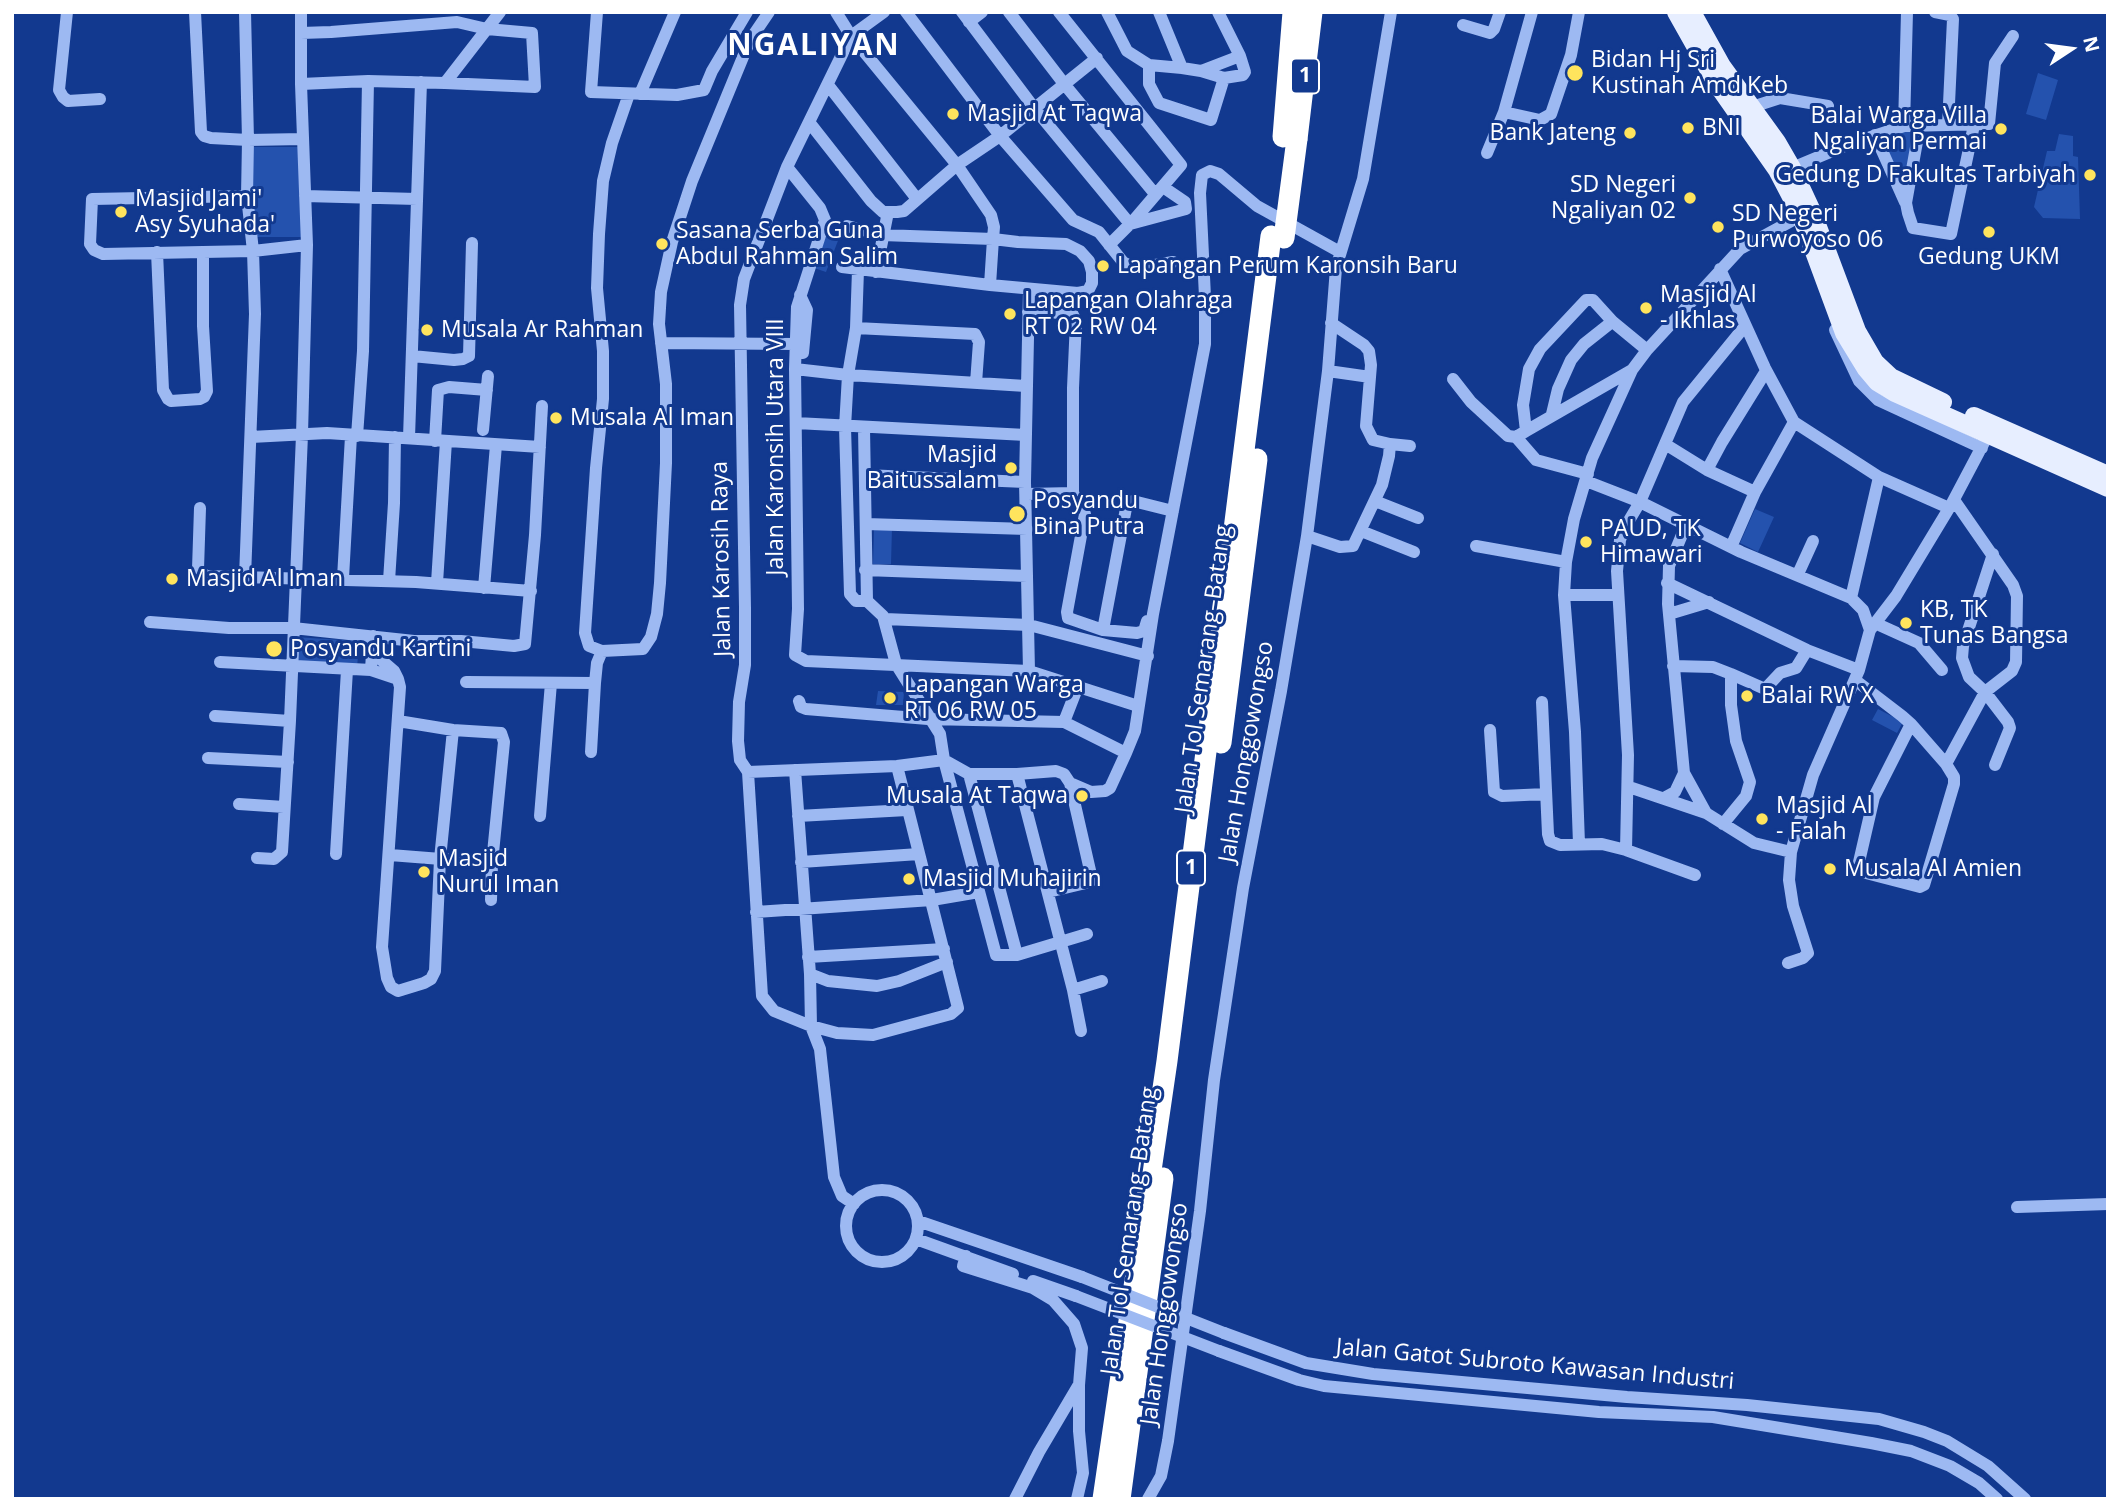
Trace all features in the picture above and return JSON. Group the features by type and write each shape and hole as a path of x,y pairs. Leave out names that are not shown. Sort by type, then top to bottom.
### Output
{"highway":[{"name":"Jalan Tol Semarang–Batang","path":"1290,138 1293,12"},
{"name":"Jalan Tol Semarang–Batang","path":"1120,1499 1234,645 1290,138 1312,12"},
{"name":"Jalan Tol Semarang–Batang","path":"1103,1499 1167,1061 1278,237"}],"main road":[{"path":"1676,12 1716,83 1792,168 1802,215 1844,333 1877,382 1985,442 2108,488"},
{"path":"1692,12 1722,66 1752,107 1777,170 1875,362 1891,377 2108,475"}],"street":[{"path":"67,12 59,90 68,101 100,99"},
{"path":"195,12 201,132 204,136 248,141 303,139"},
{"path":"244,12 247,196 253,251 255,314 245,577"},
{"path":"257,858 274,859 282,852 288,762 307,245 300,83 301,12"},
{"path":"443,82 500,12"},
{"path":"597,12 590,91 609,94 677,94 702,91 747,12"},
{"path":"675,12 612,143 603,181 597,288 603,351 603,399 585,633 589,646 602,651 643,649 654,627 660,583 666,417 660,292 680,215 750,40 769,12"},
{"path":"836,12 851,36 957,165 991,215 994,226 990,285"},
{"path":"851,36 884,12"},
{"path":"906,12 1000,136 1073,220 1094,228 1123,262 1130,266 1137,268 1172,262"},
{"path":"982,12 965,17 1035,109 1130,224"},
{"path":"1009,12 1065,85 1159,191 1185,202 1186,209 1130,224"},
{"path":"1059,12 1181,166 1109,245"},
{"path":"1107,12 1124,48 1149,65 1201,71 1224,78 1245,74 1240,55 1218,12"},
{"path":"1158,12 1182,68"},
{"name":"Jalan Honggowongso","path":"1148,1499 1161,1476 1168,1441 1200,1212 1214,1080 1243,888 1281,691 1307,536 1328,371 1334,283 1340,252 1363,180 1391,12"},
{"path":"1463,26 1490,33 1500,12"},
{"path":"1487,153 1504,112 1532,12"},
{"path":"1504,112 1535,120 1544,119 1551,114 1571,55 1579,12"},
{"path":"1904,127 1907,12"},
{"path":"1935,12 1950,15 1953,19 1948,125"},
{"path":"300,83 443,82 535,87 532,33 486,29 457,22 301,33"},
{"name":"Jalan Karosih Raya","path":"851,36 787,167 744,279 740,304 745,665 739,702 738,741 740,760 748,772 762,996 775,1011 811,1026 837,1032 873,1035 956,1012 958,1008 955,992 945,956"},
{"path":"1792,168 1875,135 1904,127 1989,124 1995,63 2013,36"},
{"path":"1201,71 1240,55"},
{"path":"809,122 879,209 888,212 904,211 957,165 1000,136 1097,58"},
{"path":"1149,65 1149,84 1159,103 1211,120 1224,78"},
{"path":"343,578 363,351 368,81"},
{"path":"389,581 394,503 412,356 421,82"},
{"path":"828,85 917,199"},
{"path":"1752,107 1780,98 1828,106"},
{"path":"1906,203 1920,125"},
{"path":"1875,135 1906,203 1913,228 1951,234 1974,125"},
{"name":"Jalan Karonsih Utara VIII","path":"787,167 820,208 825,220 800,295 796,344 799,369 796,423 798,609 795,651 799,658 896,664"},
{"path":"1070,783 1095,793 1110,788 1135,731 1153,614 1205,344 1200,193 1202,175 1210,171 1219,174 1257,206 1340,252"},
{"path":"247,196 92,199 90,244 94,250 103,254 253,251 307,245"},
{"path":"305,196 418,199"},
{"path":"876,272 888,212"},
{"path":"1580,844 1575,732 1564,595 1566,562 1574,519 1592,458 1632,370 1647,350 1740,249 1802,215"},
{"path":"842,267 1056,293 1085,292 1089,289 1092,277 1089,261 1080,251 1066,244 882,235 847,226"},
{"path":"412,356 454,360 467,359 469,356 472,243"},
{"path":"157,252 163,390 171,401 201,398 207,391 202,252"},
{"path":"1720,269 1766,371 1794,422 1879,477 1951,504 1993,554 2016,591 2017,651 2012,671 1985,692 1946,764"},
{"path":"858,270 856,328 848,375 845,427 849,589 854,600 866,601 885,619 896,664 928,719 940,734 944,761 996,955 1017,955 1087,934"},
{"path":"1029,289 1026,386 1029,671"},
{"path":"800,295 807,310 799,369 848,375 1026,386"},
{"path":"1647,350 1613,322 1593,300 1586,300 1540,349 1529,369 1521,434 1536,460 1587,477 1731,547 1851,598 1874,627 1919,643 1942,670"},
{"path":"1028,312 1068,312 1076,316 1073,494 1085,514 1067,616 1069,619 1103,630 1142,633 1146,628 1172,511"},
{"path":"1331,323 1369,351 1366,426 1373,440 1410,446"},
{"path":"1552,414 1558,389 1571,360 1584,344 1608,325"},
{"path":"1626,850 1629,787 1617,595 1620,540 1640,502 1683,402 1745,326"},
{"path":"856,328 975,334 979,342 976,383"},
{"path":"661,343 796,344"},
{"path":"1453,379 1471,402 1508,436 1521,434 1632,370"},
{"path":"1328,371 1370,377"},
{"path":"1707,470 1766,371"},
{"path":"483,430 488,376"},
{"path":"437,583 441,441 438,390 449,387 486,390"},
{"path":"150,622 229,628 293,628 523,645 527,642 542,406"},
{"path":"1731,547 1755,492 1794,422"},
{"path":"796,423 1026,435"},
{"path":"864,428 866,601"},
{"path":"251,437 327,433 540,447"},
{"path":"1788,963 1803,958 1808,953 1793,906 1789,880 1791,852 1813,775 1857,675 1874,627 1951,504 1985,442"},
{"path":"1307,536 1346,549 1353,547 1382,485 1390,444"},
{"path":"1665,444 1707,470 1755,492"},
{"path":"484,588 496,445"},
{"path":"864,475 1073,494"},
{"path":"1851,598 1879,477"},
{"path":"1103,630 1126,503 1133,501 1172,511"},
{"path":"1375,501 1418,518"},
{"path":"200,508 198,569 206,576 295,580 343,578 531,591"},
{"path":"866,524 1027,529"},
{"path":"1686,525 1669,566 1669,614 1684,773 1706,813"},
{"path":"1361,531 1414,552"},
{"path":"1798,574 1813,541"},
{"path":"1476,546 1566,562"},
{"path":"1993,554 1963,646 1962,658 1969,677 1985,692 2010,728 1995,765"},
{"path":"865,570 1027,576"},
{"path":"1667,583 1857,675 1911,724 1946,764 1954,777 1954,784 1924,885 1920,887 1862,872 1859,862 1874,797 1911,724"},
{"path":"1564,595 1617,595"},
{"path":"1669,614 1710,602"},
{"path":"885,619 1029,625 1148,656"},
{"path":"371,670 373,636"},
{"path":"1673,666 1713,667 1765,689 1780,673 1796,668 1807,650"},
{"path":"591,751 597,663 602,651"},
{"path":"372,652 394,671 400,687 382,947 387,978 391,987 398,991 424,983 433,977 435,971 440,859 453,730"},
{"path":"220,662 371,670 398,679"},
{"path":"896,664 1029,671 1138,706"},
{"path":"336,855 347,670"},
{"path":"1723,824 1746,796 1750,782 1736,741 1731,705 1731,674"},
{"path":"466,682 595,683"},
{"path":"540,816 551,683"},
{"path":"1064,722 1078,687"},
{"path":"799,701 801,707 806,709 928,719 1064,722 1126,753"},
{"path":"1542,702 1550,841 1560,845 1602,844 1695,875"},
{"path":"215,716 290,721"},
{"path":"398,721 453,730 501,733 503,742 491,900"},
{"path":"1490,730 1494,792 1502,796 1546,794"},
{"path":"208,758 288,762"},
{"path":"748,772 897,766 944,761 969,774 1056,771 1064,774 1070,783 1092,876 1090,882 1048,892"},
{"path":"897,766 945,956"},
{"path":"795,770 810,974 811,1026 820,1049 834,1177 842,1196 854,1204"},
{"path":"1664,798 1675,792 1684,773"},
{"path":"969,774 1017,955"},
{"path":"1017,774 1073,990 1081,1031"},
{"path":"1629,787 1706,813 1754,843 1791,852"},
{"path":"239,804 284,807"},
{"path":"798,816 907,810"},
{"path":"801,862 919,854"},
{"path":"390,855 492,863"},
{"path":"756,912 932,900 979,892"},
{"path":"808,957 945,956"},
{"path":"810,974 828,981 877,986 899,981 945,956"},
{"path":"1073,990 1102,981"},
{"path":"892,1191 910,1203 918,1221 916,1239 903,1256 894,1261 873,1261 863,1256 850,1242 847,1232 846,1222 854,1204 871,1192 892,1191"},
{"path":"2017,1207 2108,1204"},
{"name":"Jalan Gatot Subroto Kawasan Industri","path":"918,1221 1082,1277 1306,1363 1373,1374 1747,1405 1879,1419 1947,1441 1988,1466 2025,1499"},
{"name":"Jalan Gatot Subroto Kawasan Industri","path":"916,1239 1299,1380 1324,1386 1599,1412 1713,1417 1871,1443 1911,1451 1950,1466 1979,1483 1997,1499"},
{"path":"966,1256 963,1266 1033,1288 1053,1300 1074,1324 1082,1348 1079,1431 1083,1473 1077,1499"},
{"path":"1015,1499 1079,1385"}],"shaded area":[{"path":"2038,73 2058,80 2046,120 2026,114"},
{"path":"1919,129 1904,185 1878,138"},
{"path":"2059,134 2073,136 2073,156 2078,157 2080,219 2043,218 2034,207 2047,151 2055,151"},
{"path":"252,147 300,147 301,237 252,237"},
{"path":"827,233 839,238 826,272 814,268"},
{"path":"1755,509 1774,517 1758,552 1740,543"},
{"path":"874,528 892,528 891,564 873,564"},
{"path":"295,637 359,641 357,669 293,665"},
{"name":"Lapangan Warga RT 06 RW 05","path":"878,691 904,692 903,705 876,705"},
{"path":"1878,709 1903,722 1897,733 1872,720"}],"place":[{"name":"Bidan Hj Sri Kustinah Amd Keb","path":"1575,73"},
{"name":"Masjid At Taqwa","path":"953,114"},
{"name":"BNI","path":"1688,128"},
{"name":"Balai Warga Villa Ngaliyan Permai","path":"2001,129"},
{"name":"Bank Jateng","path":"1630,133"},
{"name":"Gedung D Fakultas Tarbiyah","path":"2090,175"},
{"name":"SD Negeri Ngaliyan 02","path":"1690,198"},
{"name":"Masjid Jami' Asy Syuhada'","path":"121,212"},
{"name":"SD Negeri Purwoyoso 06","path":"1718,227"},
{"name":"Gedung UKM","path":"1989,232"},
{"name":"Sasana Serba Guna Abdul Rahman Salim","path":"662,244"},
{"name":"Lapangan Perum Karonsih Baru","path":"1103,266"},
{"name":"Masjid Al - Ikhlas","path":"1646,308"},
{"name":"Lapangan Olahraga RT 02 RW 04","path":"1010,314"},
{"name":"Musala Ar Rahman","path":"427,330"},
{"name":"Musala Al Iman","path":"556,418"},
{"name":"Masjid Baitussalam","path":"1011,468"},
{"name":"Posyandu Bina Putra","path":"1017,514"},
{"name":"PAUD, TK Himawari","path":"1586,542"},
{"name":"Masjid Al Iman","path":"172,579"},
{"name":"KB, TK Tunas Bangsa","path":"1906,623"},
{"name":"Posyandu Kartini","path":"274,649"},
{"name":"Balai RW X","path":"1747,696"},
{"name":"Lapangan Warga RT 06 RW 05","path":"890,698"},
{"name":"Musala At Taqwa","path":"1082,796"},
{"name":"Masjid Al - Falah","path":"1762,819"},
{"name":"Musala Al Amien","path":"1830,869"},
{"name":"Masjid Nurul Iman","path":"424,872"},
{"name":"Masjid Muhajirin","path":"909,879"}],"district":[{"name":"NGALIYAN","path":"814,46"}]}
